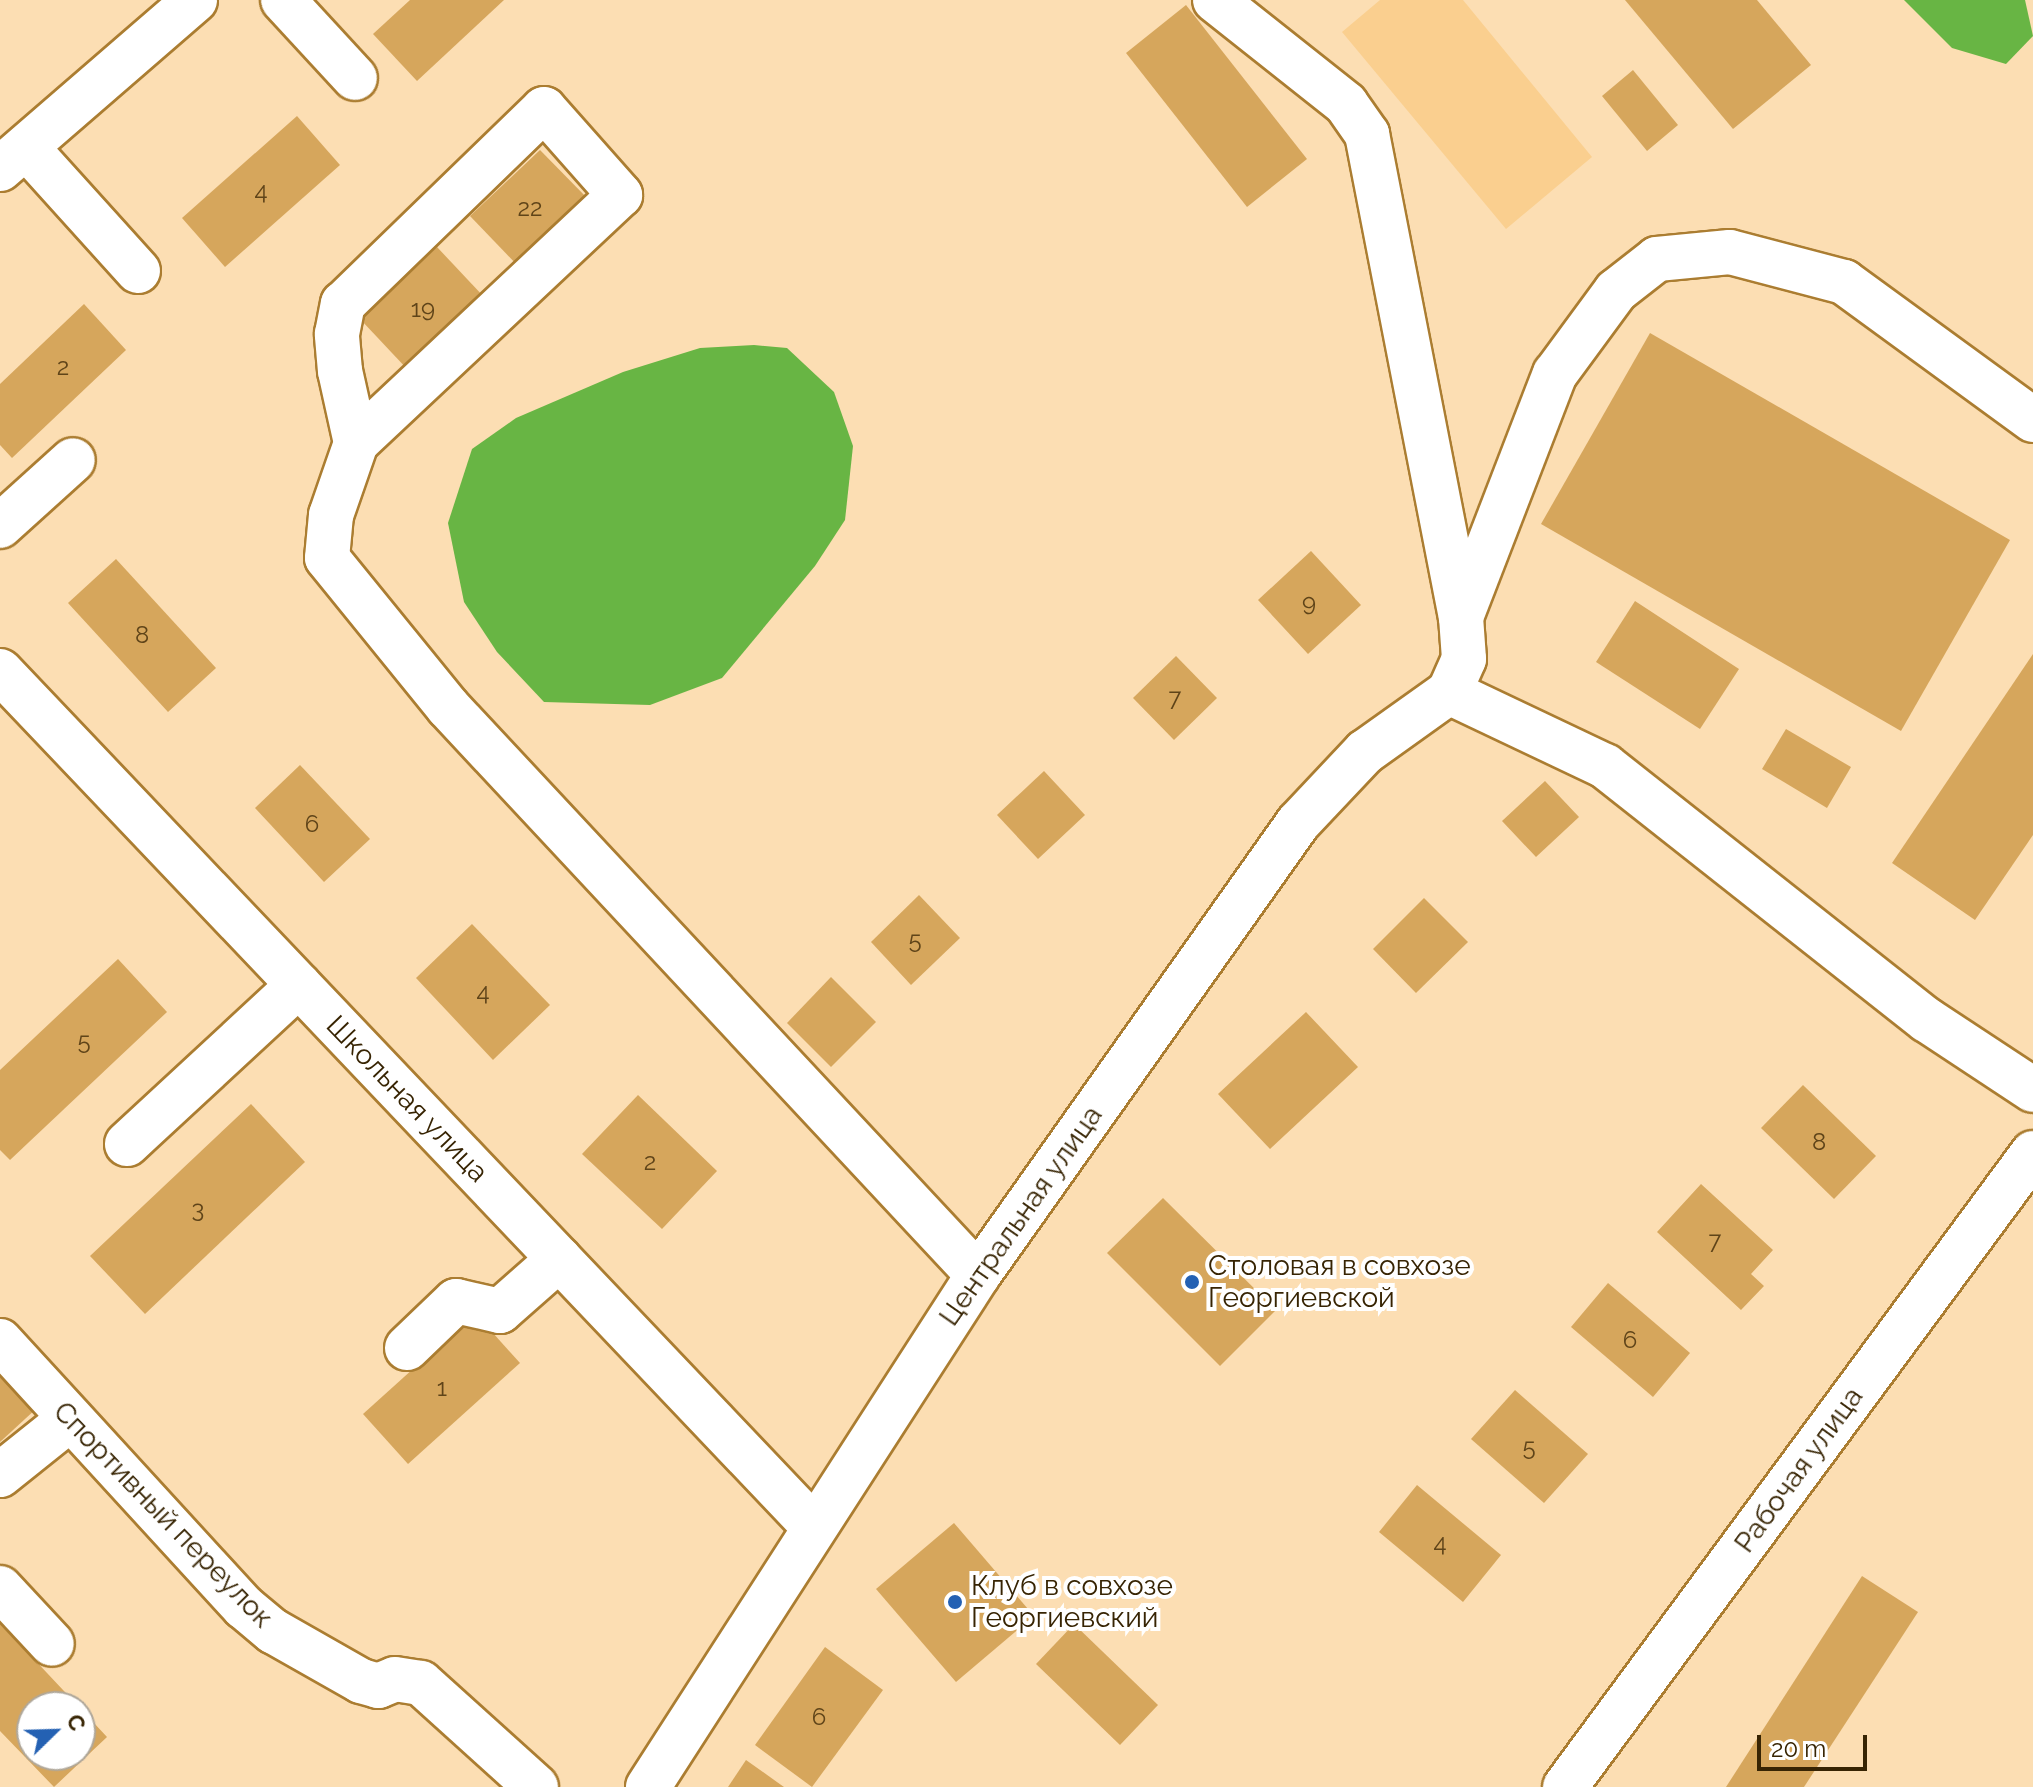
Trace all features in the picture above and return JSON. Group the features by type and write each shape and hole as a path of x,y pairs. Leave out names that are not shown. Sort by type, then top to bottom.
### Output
{"street":[{"path":"138,271 13,158 195,0"},
{"path":"283,0 355,78"},
{"path":"1215,0 1346,104 1367,134 1461,617 1464,659 1449,692 1605,766 1927,1020 2033,1090"},
{"path":"356,443 340,371 337,334 343,304 544,109 620,195 356,443 331,515 327,558 469,730 978,1275"},
{"path":"1461,617 1555,374 1616,291 1657,259 1730,252 1844,282 2033,420"},
{"path":"0,526 73,460"},
{"name":"Школьная улица","path":"0,671 814,1527"},
{"name":"Центральная улица","path":"648,1787 978,1275 1298,823 1365,752 1449,692"},
{"path":"127,1144 299,985"},
{"name":"Рабочая улица","path":"1565,1787 2033,1153"},
{"path":"407,1348 456,1301 500,1311 559,1259"},
{"name":"Спортивный переулок","path":"0,1341 244,1607 273,1631 361,1681 378,1686 395,1679 421,1683 536,1787"},
{"path":"0,1475 70,1419"},
{"path":"0,1588 52,1644"}],"shaded area":[{"path":"1380,0 1463,0 1592,157 1506,229 1342,32"}],"green space":[{"path":"1904,0 2025,0 2033,36 2006,64 1952,48"},
{"path":"754,345 787,348 834,392 853,446 845,520 815,566 722,678 650,705 544,702 497,652 464,602 448,523 472,449 516,418 623,372 700,348"}],"building":[{"path":"410,0 504,0 417,81 373,34"},
{"path":"1625,0 1757,0 1811,65 1733,129"},
{"path":"1186,5 1307,159 1247,207 1126,53"},
{"path":"1633,70 1678,125 1647,151 1602,96"},
{"path":"297,116 340,165 225,267 182,218"},
{"path":"540,150 589,200 519,267 470,216"},
{"path":"437,247 484,297 408,370 361,320"},
{"path":"84,304 126,350 12,458 0,445 0,384"},
{"path":"1650,333 2010,540 1901,731 1541,524"},
{"path":"1311,551 1361,605 1308,654 1258,600"},
{"path":"116,559 216,668 168,712 68,603"},
{"path":"1635,601 1739,669 1700,729 1596,662"},
{"path":"2033,654 2033,835 1975,920 1892,863"},
{"path":"1176,656 1217,698 1174,740 1133,698"},
{"path":"1786,729 1851,767 1827,808 1762,769"},
{"path":"300,765 370,839 324,882 255,808"},
{"path":"1044,771 1085,815 1038,859 997,815"},
{"path":"1545,781 1579,817 1536,857 1502,821"},
{"path":"919,895 960,938 911,985 871,942"},
{"path":"1424,898 1468,942 1416,993 1373,949"},
{"path":"472,924 550,1005 493,1060 416,978"},
{"path":"118,959 167,1012 10,1160 0,1150 0,1070"},
{"path":"831,977 876,1022 831,1067 787,1023"},
{"path":"1306,1012 1358,1067 1270,1149 1218,1094"},
{"path":"1803,1085 1876,1156 1834,1199 1761,1128"},
{"path":"638,1095 717,1171 662,1229 582,1154"},
{"path":"251,1104 305,1162 145,1314 90,1256"},
{"path":"1701,1184 1773,1250 1751,1274 1764,1286 1741,1310 1657,1232"},
{"name":"Столовая в совхозе Георгиевской","path":"1163,1198 1276,1310 1220,1366 1107,1253"},
{"path":"1608,1283 1690,1353 1653,1397 1571,1327"},
{"path":"475,1313 520,1363 408,1464 363,1414"},
{"path":"0,1368 37,1408 0,1442"},
{"path":"1515,1390 1588,1454 1544,1503 1471,1439"},
{"path":"1417,1485 1501,1555 1463,1602 1379,1532"},
{"name":"Клуб в совхозе Георгиевский","path":"954,1523 1034,1616 956,1682 876,1589"},
{"path":"1862,1576 1918,1612 1804,1787 1726,1787"},
{"path":"0,1623 64,1691 16,1691 16,1748 0,1731"},
{"path":"1074,1624 1158,1705 1120,1745 1036,1664"},
{"path":"825,1647 883,1690 812,1787 755,1745"},
{"path":"96,1725 107,1737 96,1747"},
{"path":"746,1760 784,1787 728,1787"},
{"path":"39,1771 71,1771 54,1787"}],"place":[{"name":"Столовая в совхозе Георгиевской","path":"1192,1282"},
{"name":"Клуб в совхозе Георгиевский","path":"955,1602"}]}
